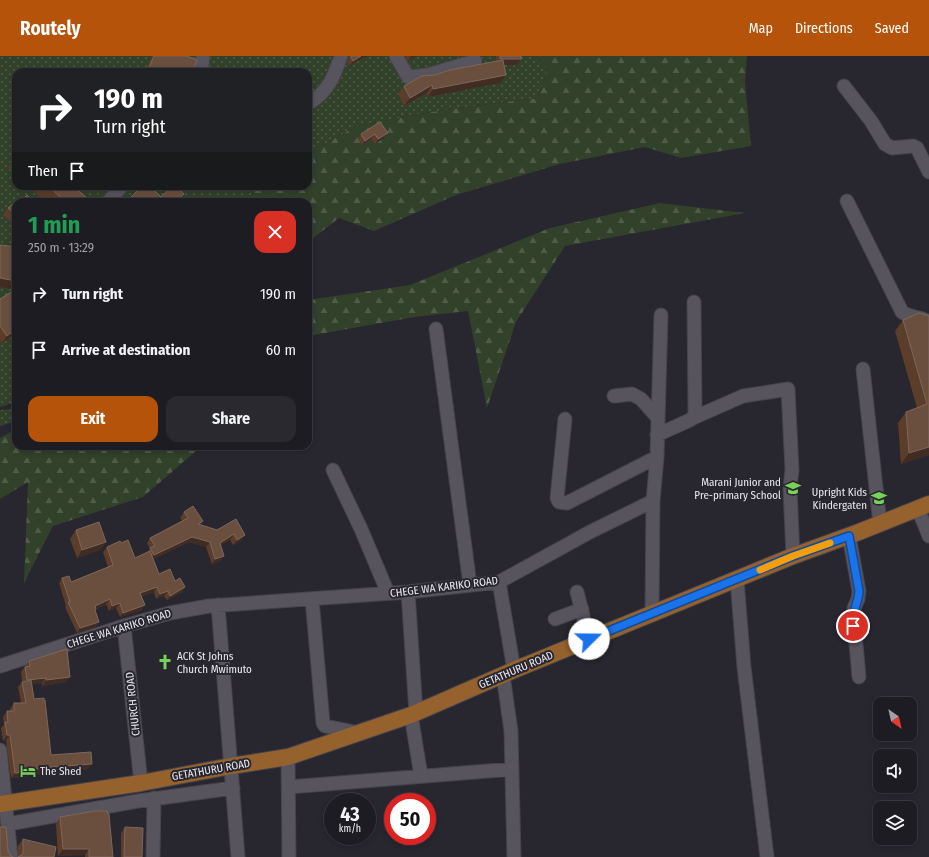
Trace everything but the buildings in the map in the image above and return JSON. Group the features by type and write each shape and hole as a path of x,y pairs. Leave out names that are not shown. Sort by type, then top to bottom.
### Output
{"main road":[{"name":"GETATHURU ROAD","path":"3,804 141,783 288,757 413,714 652,613 737,580 793,556 924,507"}],"street":[{"path":"202,68 203,56"},
{"path":"312,102 326,90 333,79 341,56"},
{"path":"396,56 408,78 427,75 475,61"},
{"path":"844,86 871,121 885,144 892,148 913,146 917,148 929,172"},
{"path":"112,198 118,190"},
{"path":"847,201 902,312 909,317 921,317 929,322"},
{"path":"693,418 695,413 694,302"},
{"path":"652,613 653,501 657,457 661,314"},
{"path":"436,329 470,585"},
{"path":"863,369 880,524"},
{"path":"657,435 743,396 788,389 792,470 790,488 793,556"},
{"path":"614,396 632,394 641,399 658,418"},
{"path":"565,419 557,498 559,502 567,503 657,457"},
{"path":"333,470 361,529 388,593"},
{"name":"CHEGE WA KARIKO ROAD","path":"0,666 124,626 170,613 218,605 408,592 499,582 590,532 653,501"},
{"path":"924,507 929,536"},
{"path":"849,536 859,591 858,599 854,608 853,619 859,677"},
{"path":"737,580 744,667 767,857"},
{"path":"499,582 508,673 514,857"},
{"path":"408,592 413,714 421,776"},
{"path":"577,592 589,639"},
{"path":"312,598 323,723 325,726 359,733"},
{"path":"218,605 238,857"},
{"path":"555,620 582,609"},
{"name":"CHURCH ROAD","path":"124,626 141,783"},
{"path":"0,750 3,804 8,824 11,857"},
{"path":"288,757 289,857"},
{"path":"289,787 512,769"},
{"path":"8,824 154,798 233,788"},
{"path":"153,857 154,798"}],"green space":[{"path":"0,56 535,56 548,68 538,98 437,111 357,126 312,151 312,68 12,68 12,190 255,190 249,198 12,198 12,403 0,407"},
{"path":"535,56 747,56 745,82 751,146 681,158 645,147 560,164 456,195 374,231 339,218 312,239 312,198 249,198 255,190 312,190 312,151 357,126 437,111 538,98 548,68"},
{"path":"660,203 745,213 565,246 516,322 487,408 468,311 415,317 312,335 312,299 410,285 550,228"},
{"path":"12,409 12,422 0,426 0,410"},
{"path":"12,431 12,450 196,451 143,497 53,526 24,583 28,482 0,499 0,438"}],"slow traffic":[{"path":"760,570 830,543"}],"place":[{"name":"Marani Junior and Pre-primary School","path":"793,488"},
{"name":"Upright Kids Kindergaten","path":"879,498"},
{"name":"ACK St Johns Church Mwimuto","path":"165,662"},
{"name":"The Shed","path":"28,771"}],"route":[{"path":"589,639 793,556 849,536 859,591 858,599 854,608 853,626"}]}
